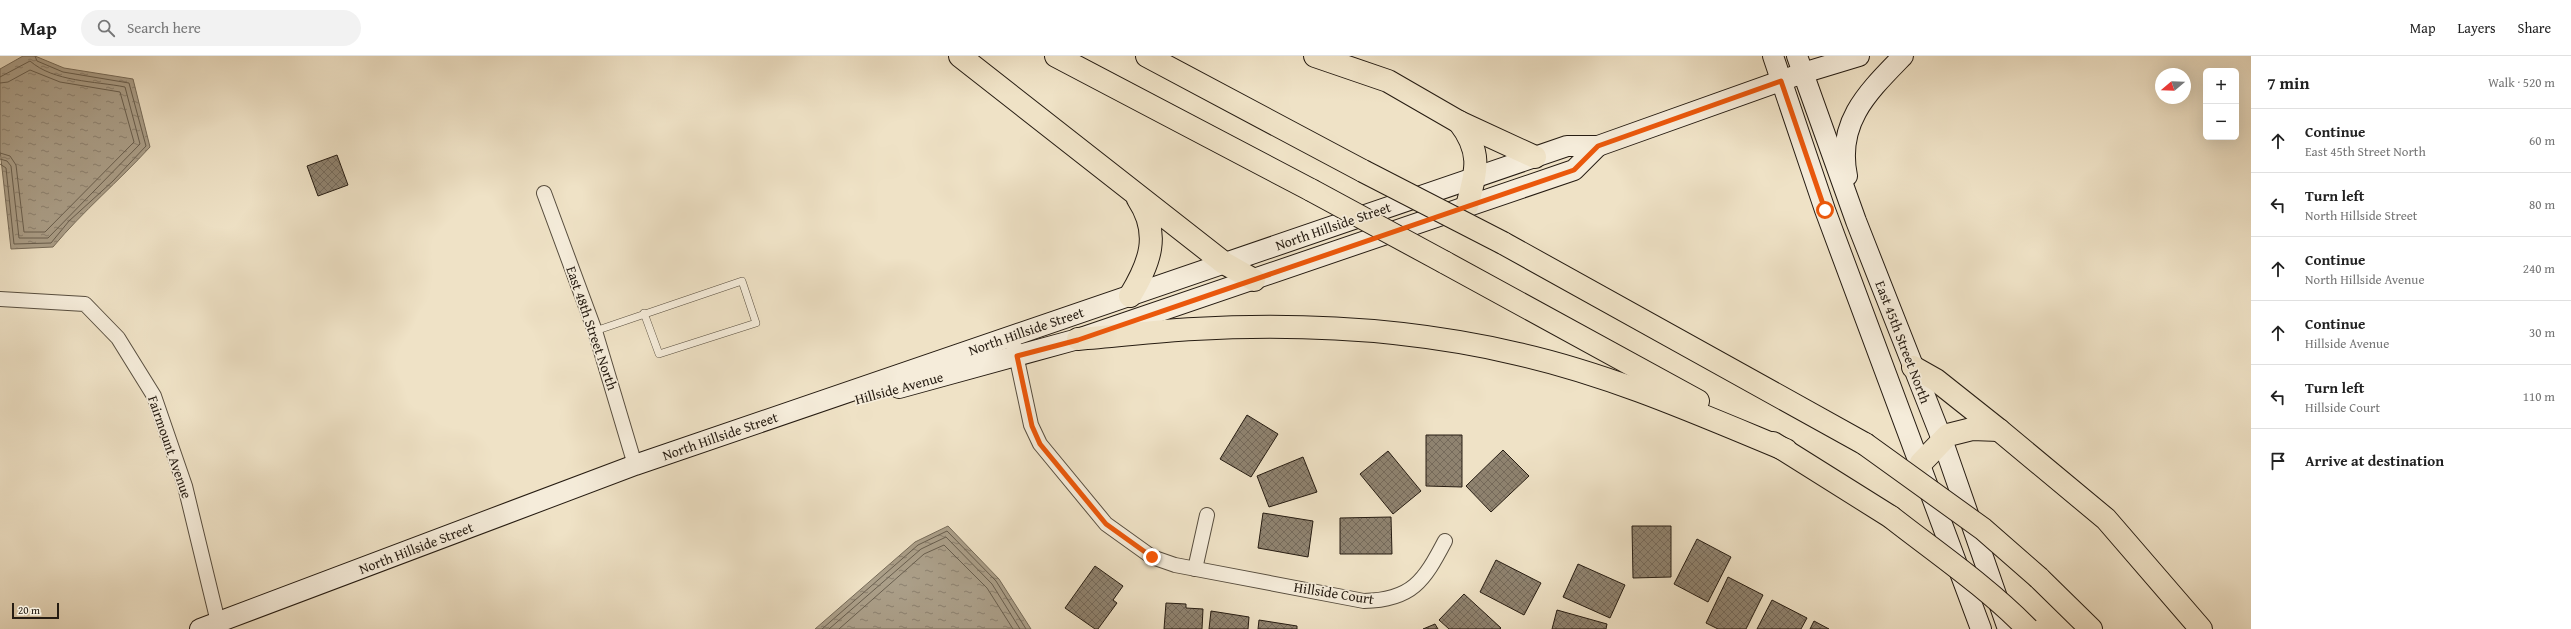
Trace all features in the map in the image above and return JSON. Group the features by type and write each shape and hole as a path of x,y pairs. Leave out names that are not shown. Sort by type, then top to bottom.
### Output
{"highway":[{"path":"960,56 1224,263 1254,280"},
{"path":"1056,56 1311,190 1786,450 1891,518 1966,575 2010,611 2028,629"},
{"path":"1147,56 1363,171 1503,243 1865,444 1983,529 2039,578 2091,629"},
{"path":"1316,56 1388,82 1459,122 1535,157"},
{"path":"1459,122 1471,138 1476,161 1474,178 1467,206"},
{"path":"1130,296 1144,272 1150,255 1151,237 1148,220 1135,194"},
{"path":"1078,340 1194,329 1267,327 1376,330 1444,339 1519,354 1605,378 1786,450"},
{"path":"1913,367 1936,380 2106,519 2201,629"},
{"path":"1921,464 1948,435 1972,428 1998,430"}],"main road":[{"name":"East 45th Street North","path":"1773,56 1825,210 1921,464 1981,629"},
{"name":"North Hillside Street","path":"209,626 635,465 1567,146 1598,146 1781,81 1800,65 1860,56"},
{"path":"1856,222 1844,164 1846,132 1857,108 1903,56"},
{"name":"East 45th Street North","path":"1800,65 1856,222 1943,442 2008,629"},
{"name":"Hillside Avenue","path":"719,437 1078,340 1574,170 1598,146"}],"street":[{"name":"East 48th Street North","path":"544,193 595,331 635,465"},
{"name":"Fairmount Avenue","path":"0,299 85,304 118,338 154,396 185,486 209,626"},
{"name":"Hillside Court","path":"1012,336 1032,426 1040,444 1054,464 1106,524 1128,542 1152,557 1195,569 1364,601 1382,600 1399,596 1422,580 1445,541"},
{"path":"1195,569 1207,515"}],"lane":[{"path":"595,331 644,313 742,281 756,323 659,354 644,313"}],"water":[{"path":"23,56 35,56 64,68 133,79 150,147 76,221 53,247 11,249 0,150 0,69"},
{"path":"948,526 999,579 1031,629 815,629 915,542"}],"building":[{"path":"337,155 348,185 318,196 307,166"},
{"path":"1247,415 1278,434 1251,477 1220,459"},
{"path":"1426,435 1462,435 1462,487 1426,486"},
{"path":"1503,450 1529,476 1491,512 1466,486"},
{"path":"1388,451 1421,491 1393,514 1360,474"},
{"path":"1303,457 1317,492 1269,507 1257,476"},
{"path":"1263,513 1313,521 1308,557 1258,548"},
{"path":"1391,517 1392,554 1340,554 1340,518"},
{"path":"1632,526 1671,526 1671,577 1633,578"},
{"path":"1697,539 1731,557 1708,602 1674,584"},
{"path":"1496,560 1541,583 1524,615 1480,592"},
{"path":"1578,564 1625,585 1610,618 1563,597"},
{"path":"1095,566 1123,586 1113,600 1117,603 1098,629 1095,629 1065,608"},
{"path":"1728,577 1763,595 1746,629 1718,629 1706,623"},
{"path":"1464,594 1501,628 1449,629 1439,620"},
{"path":"1772,600 1807,618 1801,629 1757,629"},
{"path":"1166,603 1186,604 1186,608 1203,609 1202,629 1164,629"},
{"path":"1557,610 1607,624 1606,629 1552,629"},
{"path":"1211,611 1249,617 1248,629 1209,629"},
{"path":"1259,620 1297,626 1297,629 1258,629"},
{"path":"1814,621 1829,629 1810,629"},
{"path":"1435,624 1438,629 1423,629"}],"route":[{"path":"1152,557 1128,542 1106,524 1054,464 1040,444 1032,426 1017,356 1078,340 1574,170 1598,146 1781,81 1825,210"}]}
